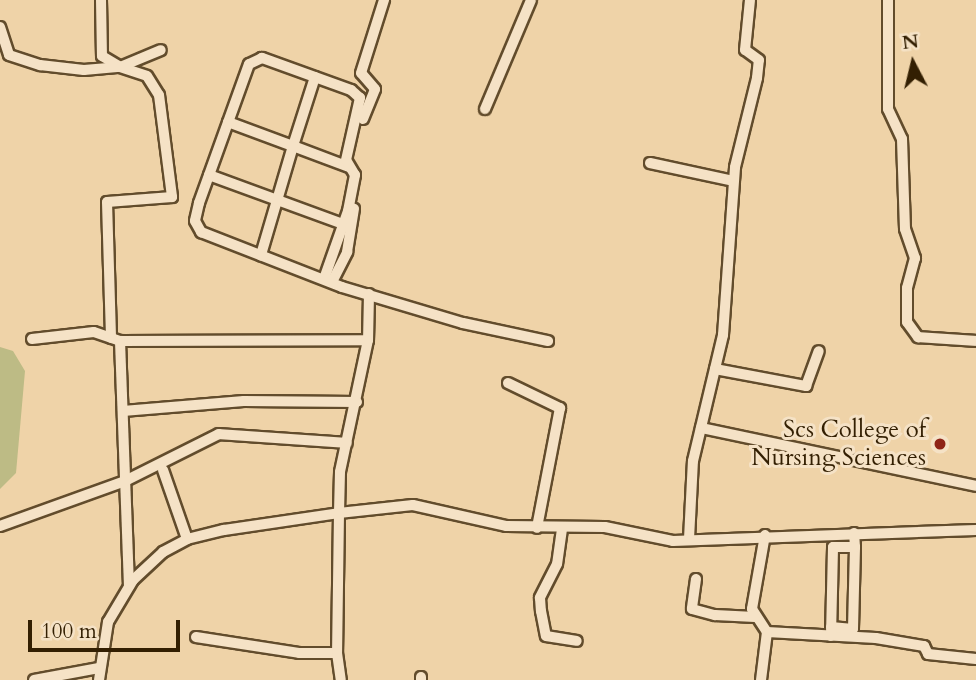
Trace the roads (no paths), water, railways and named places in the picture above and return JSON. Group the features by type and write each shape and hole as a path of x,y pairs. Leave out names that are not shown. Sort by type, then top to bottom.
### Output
{"street":[{"path":"101,0 102,56 120,67 147,76 159,95 172,197 107,202 123,411 129,586"},
{"path":"328,281 347,252 357,183 353,142 374,100 375,89 361,73 384,0"},
{"path":"485,109 531,0"},
{"path":"689,539 693,461 723,335 733,181 759,60 745,50 750,0"},
{"path":"888,0 888,109 902,139 905,229 915,258 907,288 907,322 918,337 976,341"},
{"path":"0,27 9,55 40,65 84,70 120,67 161,50"},
{"path":"328,281 355,175 346,160 362,106 360,98 351,90 262,58 249,64 209,175 195,221 201,232 328,281 369,294 463,323 548,341"},
{"path":"261,255 315,77"},
{"path":"228,122 349,167"},
{"path":"650,163 733,181"},
{"path":"209,175 343,224"},
{"path":"341,680 337,653 340,513 347,443 368,341 369,294"},
{"path":"32,339 94,332 116,340 368,341"},
{"path":"715,369 806,386 819,351"},
{"path":"508,383 560,408 537,528"},
{"path":"123,411 244,401 357,402"},
{"path":"701,428 976,486"},
{"path":"0,526 125,481 219,434 347,443"},
{"path":"163,470 187,539"},
{"path":"99,680 108,622 129,586 147,565 187,539 340,513 413,505 537,528 605,527 650,538 976,530"},
{"path":"562,529 557,564 540,598 541,611 546,636 578,641"},
{"path":"767,632 853,629 854,533"},
{"path":"761,680 767,632 755,617 765,535"},
{"path":"831,631 833,547 855,547"},
{"path":"696,579 692,609 715,615 755,617"},
{"path":"831,631 924,646 928,654 976,659"},
{"path":"196,637 299,653 337,653"},
{"path":"34,680 99,668"}],"place":[{"name":"Scs College of Nursing Sciences","path":"940,444"}]}
